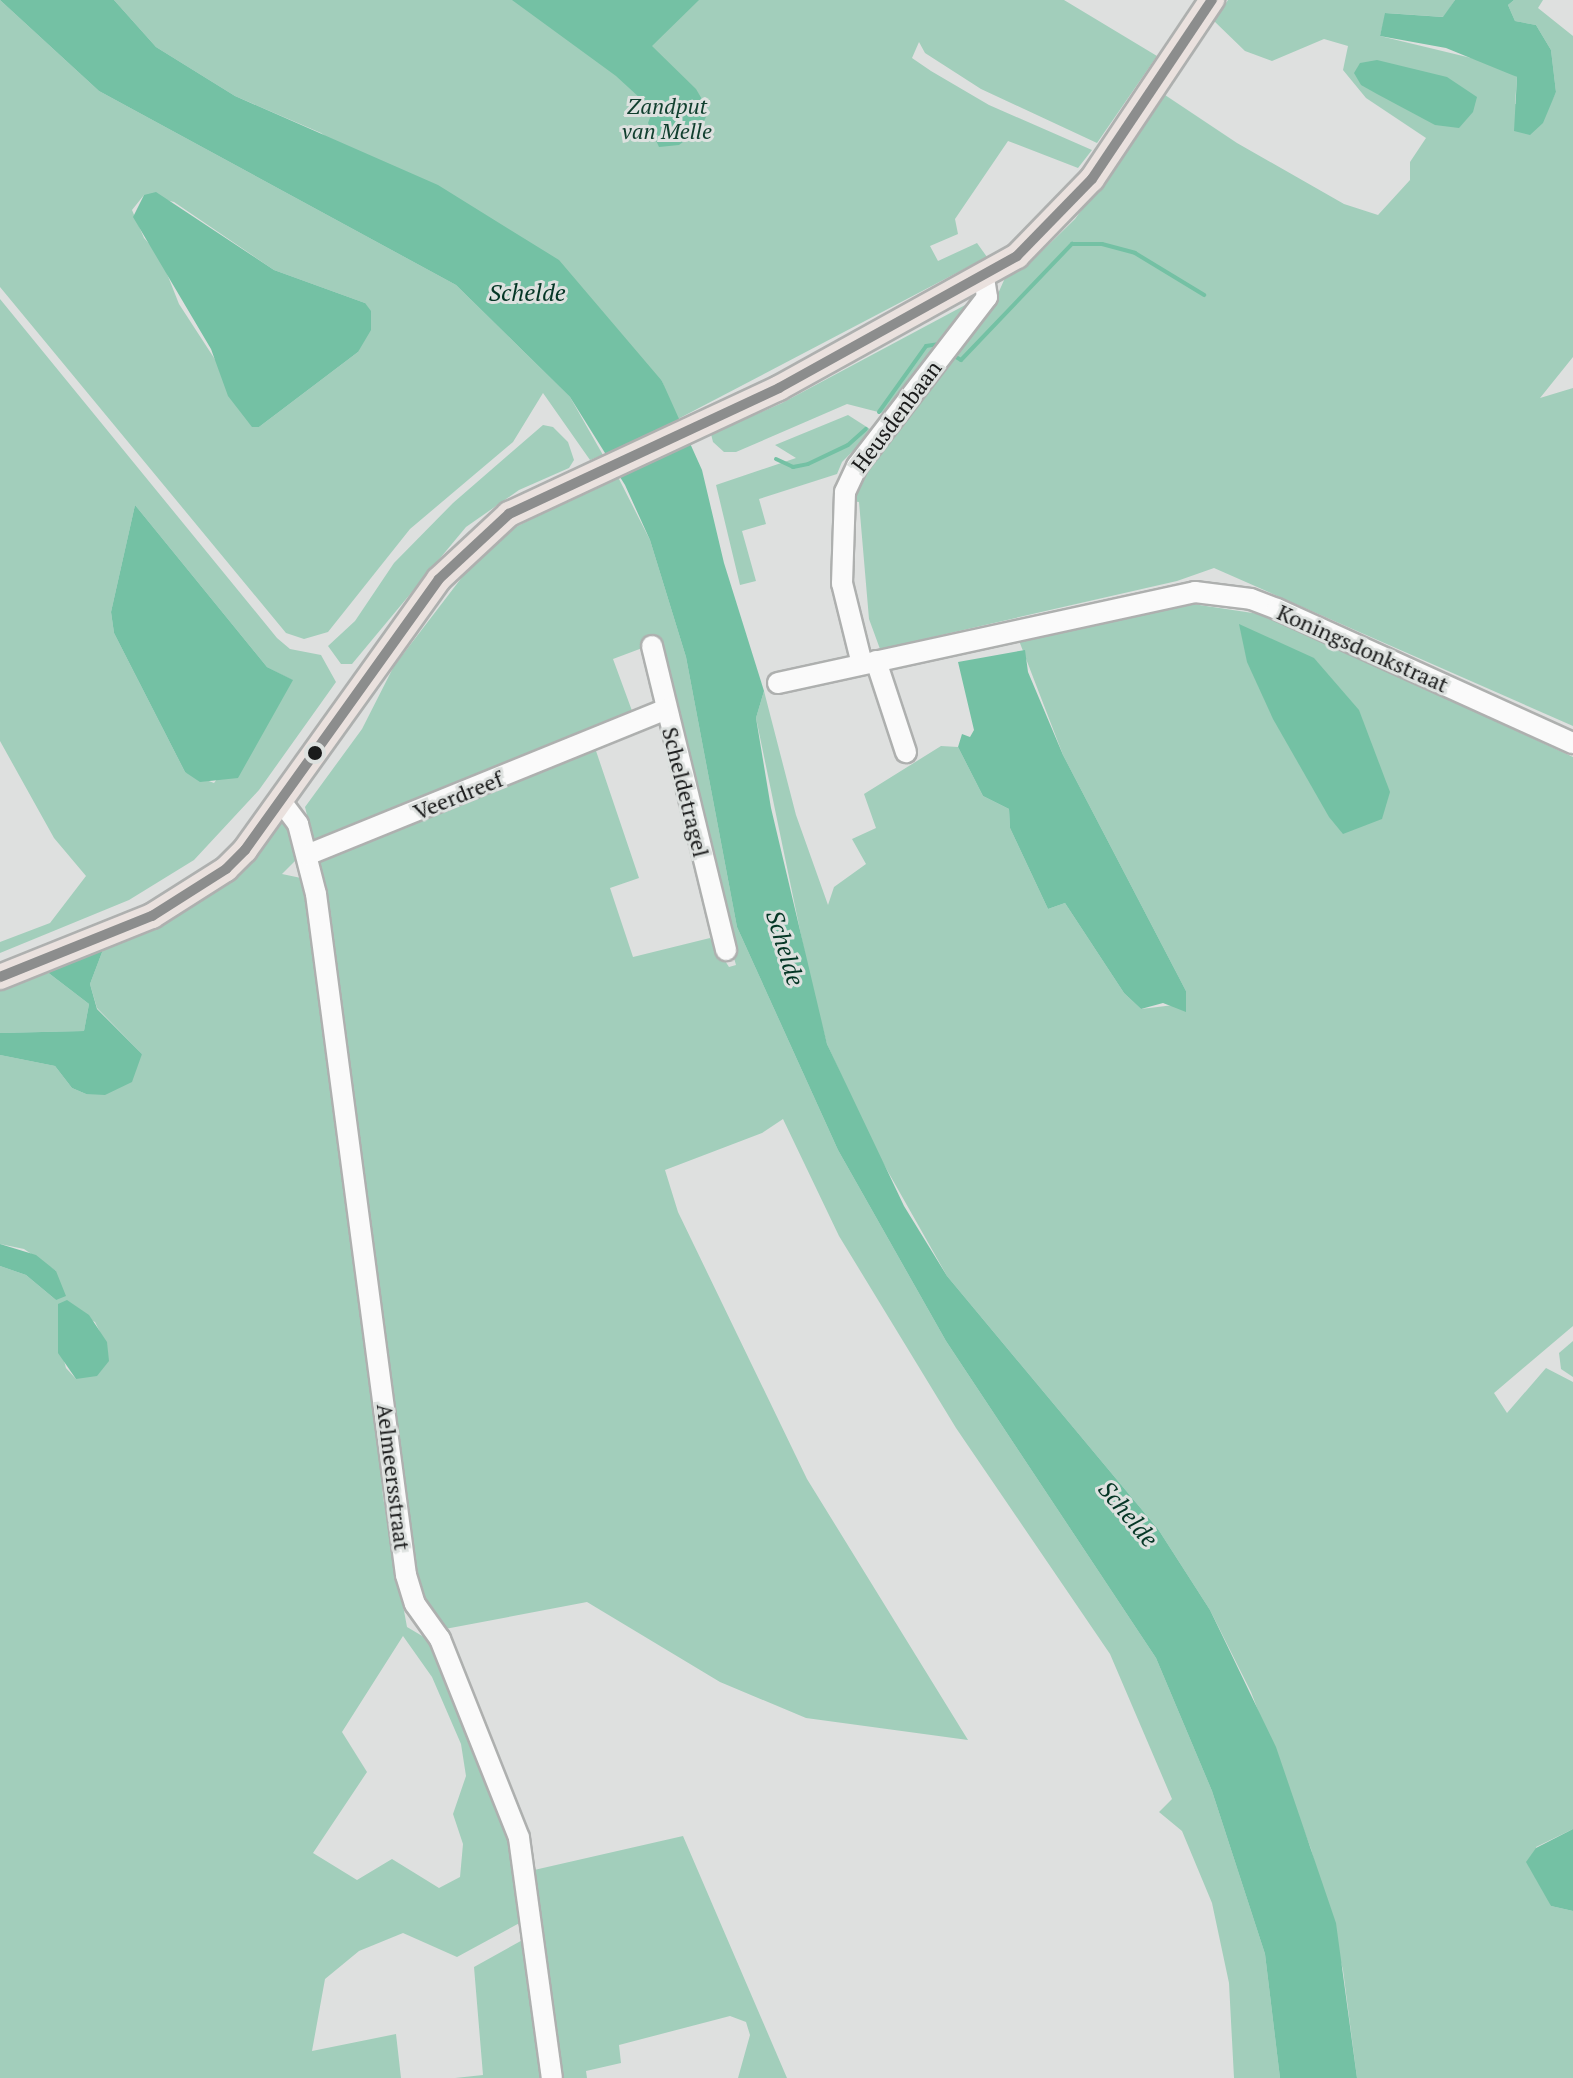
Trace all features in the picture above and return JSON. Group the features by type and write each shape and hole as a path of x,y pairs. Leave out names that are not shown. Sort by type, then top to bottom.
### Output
{"main road":[{"path":"0,977 181,902 226,869 464,550 509,514 706,422 984,277 1017,256 1068,208 1212,0"},
{"path":"0,964 174,892 263,823"}],"street":[{"name":"Heusdenbaan","path":"906,752 869,663 842,583 845,492 857,466 987,297 984,277"},
{"name":"Koningsdonkstraat","path":"869,663 1144,600 1195,592 1251,599 1573,743"},
{"name":"Scheldetragel","path":"652,646 724,944"},
{"path":"778,683 869,663"},
{"name":"Veerdreef","path":"307,855 667,709"},
{"path":"280,800 295,815 307,855"},
{"name":"Aelmeersstraat","path":"307,855 318,908 406,1575 415,1604 440,1639 519,1838 552,2078"}],"green space":[{"path":"0,0 99,91 456,285 570,397 603,455 590,460 543,393 513,442 410,529 328,632 304,639 286,633 0,287","holes":["144,195 174,202 274,270 365,303 358,352 259,427 179,304 160,256 144,238 132,210"]},
{"name":"Zandput van Melle","path":"114,0 1064,0 1157,56 1097,143 981,89 925,53 919,42 912,58 931,71 989,105 1092,150 1078,168 1008,141 955,219 958,234 930,246 938,261 977,243 987,257 676,420 662,381 321,133 235,96 156,47"},
{"path":"1228,0 1455,0 1444,17 1386,13 1380,36 1492,63 1517,77 1515,104 1549,106 1556,92 1551,50 1536,25 1515,21 1508,5 1514,0 1543,0 1538,8 1573,36 1573,357 1540,398 1573,388 1573,726 1214,568 1177,581 880,649 869,619 859,502 850,501 854,484 947,360 956,357 955,350 992,307 1005,278 1034,259 1075,219 1165,95 1237,143 1344,204 1378,215 1410,180 1410,162 1426,138 1366,98 1343,70 1348,46 1324,39 1272,61 1245,51 1214,21"},
{"path":"0,299 277,638 290,649 321,655 336,682 259,790 194,860 129,900 0,953 0,942 50,923 86,876 54,838 0,741","holes":["135,505 267,667 292,680 214,783 185,772 114,633 111,612"]},
{"path":"969,303 886,414 847,404 736,452 724,452 713,442 711,434 782,403"},
{"path":"848,415 873,431 842,462 837,474 759,499 766,524 742,531 756,581 740,585 716,485 796,458 775,445"},
{"path":"543,425 553,427 568,442 574,460 569,468 519,490 466,527 352,664 341,664 328,646 355,621 394,563 453,503"},
{"path":"617,475 650,540 686,657 737,927 838,1150 946,1341 1156,1658 1212,1791 1265,1954 1280,2078 1234,2078 1229,1983 1212,1903 1182,1831 1159,1812 1172,1799 1110,1654 956,1428 839,1236 783,1119 762,1133 665,1170 678,1212 807,1479 968,1740 806,1718 720,1682 587,1602 445,1629 422,1596 376,1415 383,1497 407,1627 429,1640 474,1743 521,1873 683,1836 787,2078 738,2078 750,2035 746,2022 730,2016 619,2045 621,2063 586,2071 587,2078 455,2078 483,2075 474,1967 528,1937 525,1920 457,1957 403,1933 359,1951 325,1979 312,2051 396,2034 401,2078 0,2078 0,1266 26,1275 56,1300 56,1271 24,1249 0,1244 0,1055 55,1066 72,1088 86,1094 142,1054 97,1008 90,984 104,947 209,894 278,822 288,823 302,854 282,874 301,878 307,888 318,862 327,855 593,742 639,878 610,888 633,957 710,938 729,967 736,965 645,647 613,659 635,719 315,848 305,807 362,729 394,666 466,572 516,527","holes":["58,1304 95,1322 100,1332 76,1379 66,1368 58,1338","403,1636 432,1677 461,1744 466,1776 453,1814 463,1844 460,1877 439,1888 392,1859 357,1880 313,1853 367,1772 342,1732"]},
{"path":"1186,603 1266,615 1573,757 1573,1326 1494,1393 1507,1413 1546,1368 1573,1382 1573,1829 1536,1847 1551,1906 1573,1911 1573,2078 1357,2078 1343,1970 1311,1849 1251,1692 1210,1610 1158,1529 947,1276 874,1147 827,1044 812,988 756,718 764,691 796,815 828,905 834,887 866,864 852,839 876,828 864,794 941,746 958,747 983,796 1009,809 1010,828 1048,909 1065,903 1124,993 1141,1009 1174,1005 1186,991 1063,755 1018,638"},
{"path":"46,971 89,1004 84,1031 0,1033 0,989"},
{"path":"1573,1341 1573,1377 1561,1369 1559,1353"}],"water":[{"name":"Schelde","path":"0,0 114,0 156,47 235,96 438,185 559,260 662,381 702,470 724,563 764,691 756,718 771,808 827,1044 904,1206 947,1276 1158,1529 1210,1610 1276,1747 1336,1923 1357,2078 1280,2078 1265,1954 1212,1791 1156,1658 946,1341 838,1150 737,927 686,657 650,540 625,485 570,397 456,285 99,91"},
{"path":"512,0 699,0 652,46 696,89 709,111 700,129 679,145 659,147 648,123 653,110 616,76"},
{"path":"1455,0 1514,0 1508,5 1515,21 1536,25 1551,50 1556,92 1543,123 1530,135 1514,131 1517,77 1446,48 1380,36 1385,13 1443,17"},
{"path":"1377,60 1447,77 1477,97 1473,112 1459,128 1435,125 1377,94 1361,85 1354,73 1360,63"},
{"path":"156,192 274,270 365,303 371,311 371,330 358,352 259,427 252,427 228,396 211,349 133,217 144,195"},
{"path":"135,505 267,667 293,680 238,778 200,782 185,772 114,633 111,612"},
{"path":"1239,624 1314,658 1359,710 1390,792 1382,819 1343,834 1329,817 1273,719 1247,662"},
{"path":"1025,650 1028,672 1063,755 1186,991 1186,1012 1163,1003 1141,1009 1124,993 1065,903 1048,909 1010,828 1009,809 983,796 958,747 962,734 970,737 974,730 958,662"},
{"path":"104,947 90,984 97,1009 142,1054 132,1082 105,1095 86,1094 72,1088 55,1066 0,1055 0,1033 84,1031 89,1004 46,971"},
{"path":"0,1244 36,1255 56,1271 66,1296 56,1300 26,1275 0,1266"},
{"path":"67,1300 89,1315 107,1342 109,1361 97,1376 76,1379 58,1353 58,1304"},
{"path":"1573,1829 1573,1911 1551,1906 1526,1862 1536,1848"}],"waterway":[{"path":"956,357 961,360 1072,244 1102,244 1135,253 1204,295"},
{"path":"879,412 926,346 938,344"},
{"path":"776,459 793,467 808,464 848,445 866,429"}],"transit line":[{"path":"0,977 152,916 226,869 245,850 439,579 509,514 779,388 1017,256 1092,179 1212,0"}]}
